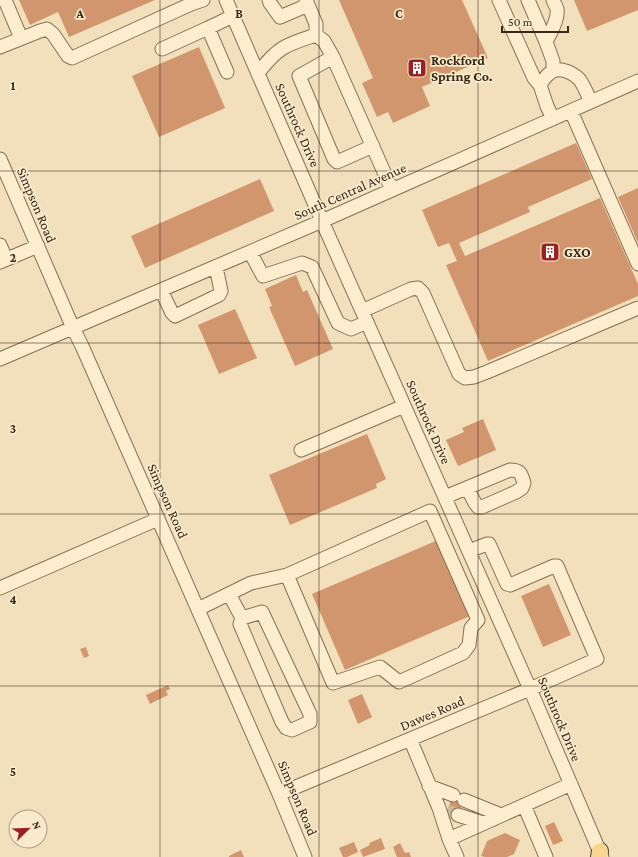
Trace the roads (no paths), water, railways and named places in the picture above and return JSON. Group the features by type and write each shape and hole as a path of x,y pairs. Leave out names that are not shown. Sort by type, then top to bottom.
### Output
{"street":[{"path":"5,0 21,38"},
{"path":"0,47 47,29 53,34 68,56 72,58 191,4 203,0"},
{"name":"Southrock Drive","path":"226,0 322,221 530,689 600,855"},
{"path":"269,0 280,17 307,2 316,24 316,36"},
{"path":"499,0 534,78 540,85 553,119"},
{"path":"528,0 553,61 553,71"},
{"path":"546,42 554,26 557,15 557,9 553,0"},
{"path":"162,49 233,16"},
{"path":"208,28 227,72"},
{"path":"258,73 269,60 282,49 300,40 316,36 324,41 333,57 392,190"},
{"path":"333,57 299,76 334,158 337,162 373,146"},
{"path":"540,85 553,71 561,70 570,72 580,79 591,102"},
{"name":"South Central Avenue","path":"0,359 322,221 638,81"},
{"path":"571,111 638,264"},
{"name":"Simpson Road","path":"0,159 306,857"},
{"path":"0,245 3,260 38,246"},
{"path":"250,252 263,276 302,263 312,267 338,323 351,329 365,317 411,289 418,288 423,293 459,374 466,378 474,377 487,372 638,308"},
{"path":"161,290 172,313 175,316 219,295 221,291 216,267"},
{"path":"301,450 404,406"},
{"path":"445,497 467,488"},
{"path":"198,609 252,583 287,575 430,511 478,620 471,628 469,645 463,653 399,682 380,667 333,683 287,575"},
{"path":"0,588 158,519"},
{"name":"Dawes Road","path":"279,794 410,740 597,659 557,566 510,585 508,584 489,544 469,551"},
{"path":"230,594 242,618 240,624 282,722 286,728 292,730 310,722 310,714 262,612 242,618"},
{"path":"410,740 429,786 451,805 491,820"},
{"path":"449,839 571,784"},
{"path":"429,786 451,805 491,820"},
{"path":"451,805 449,839 457,857"},
{"path":"524,805 546,857"}],"tunnel":[{"path":"447,811 458,815"}],"place":[{"name":"Rockford Spring Co.","path":"417,68"},
{"name":"GXO","path":"550,252"}]}
